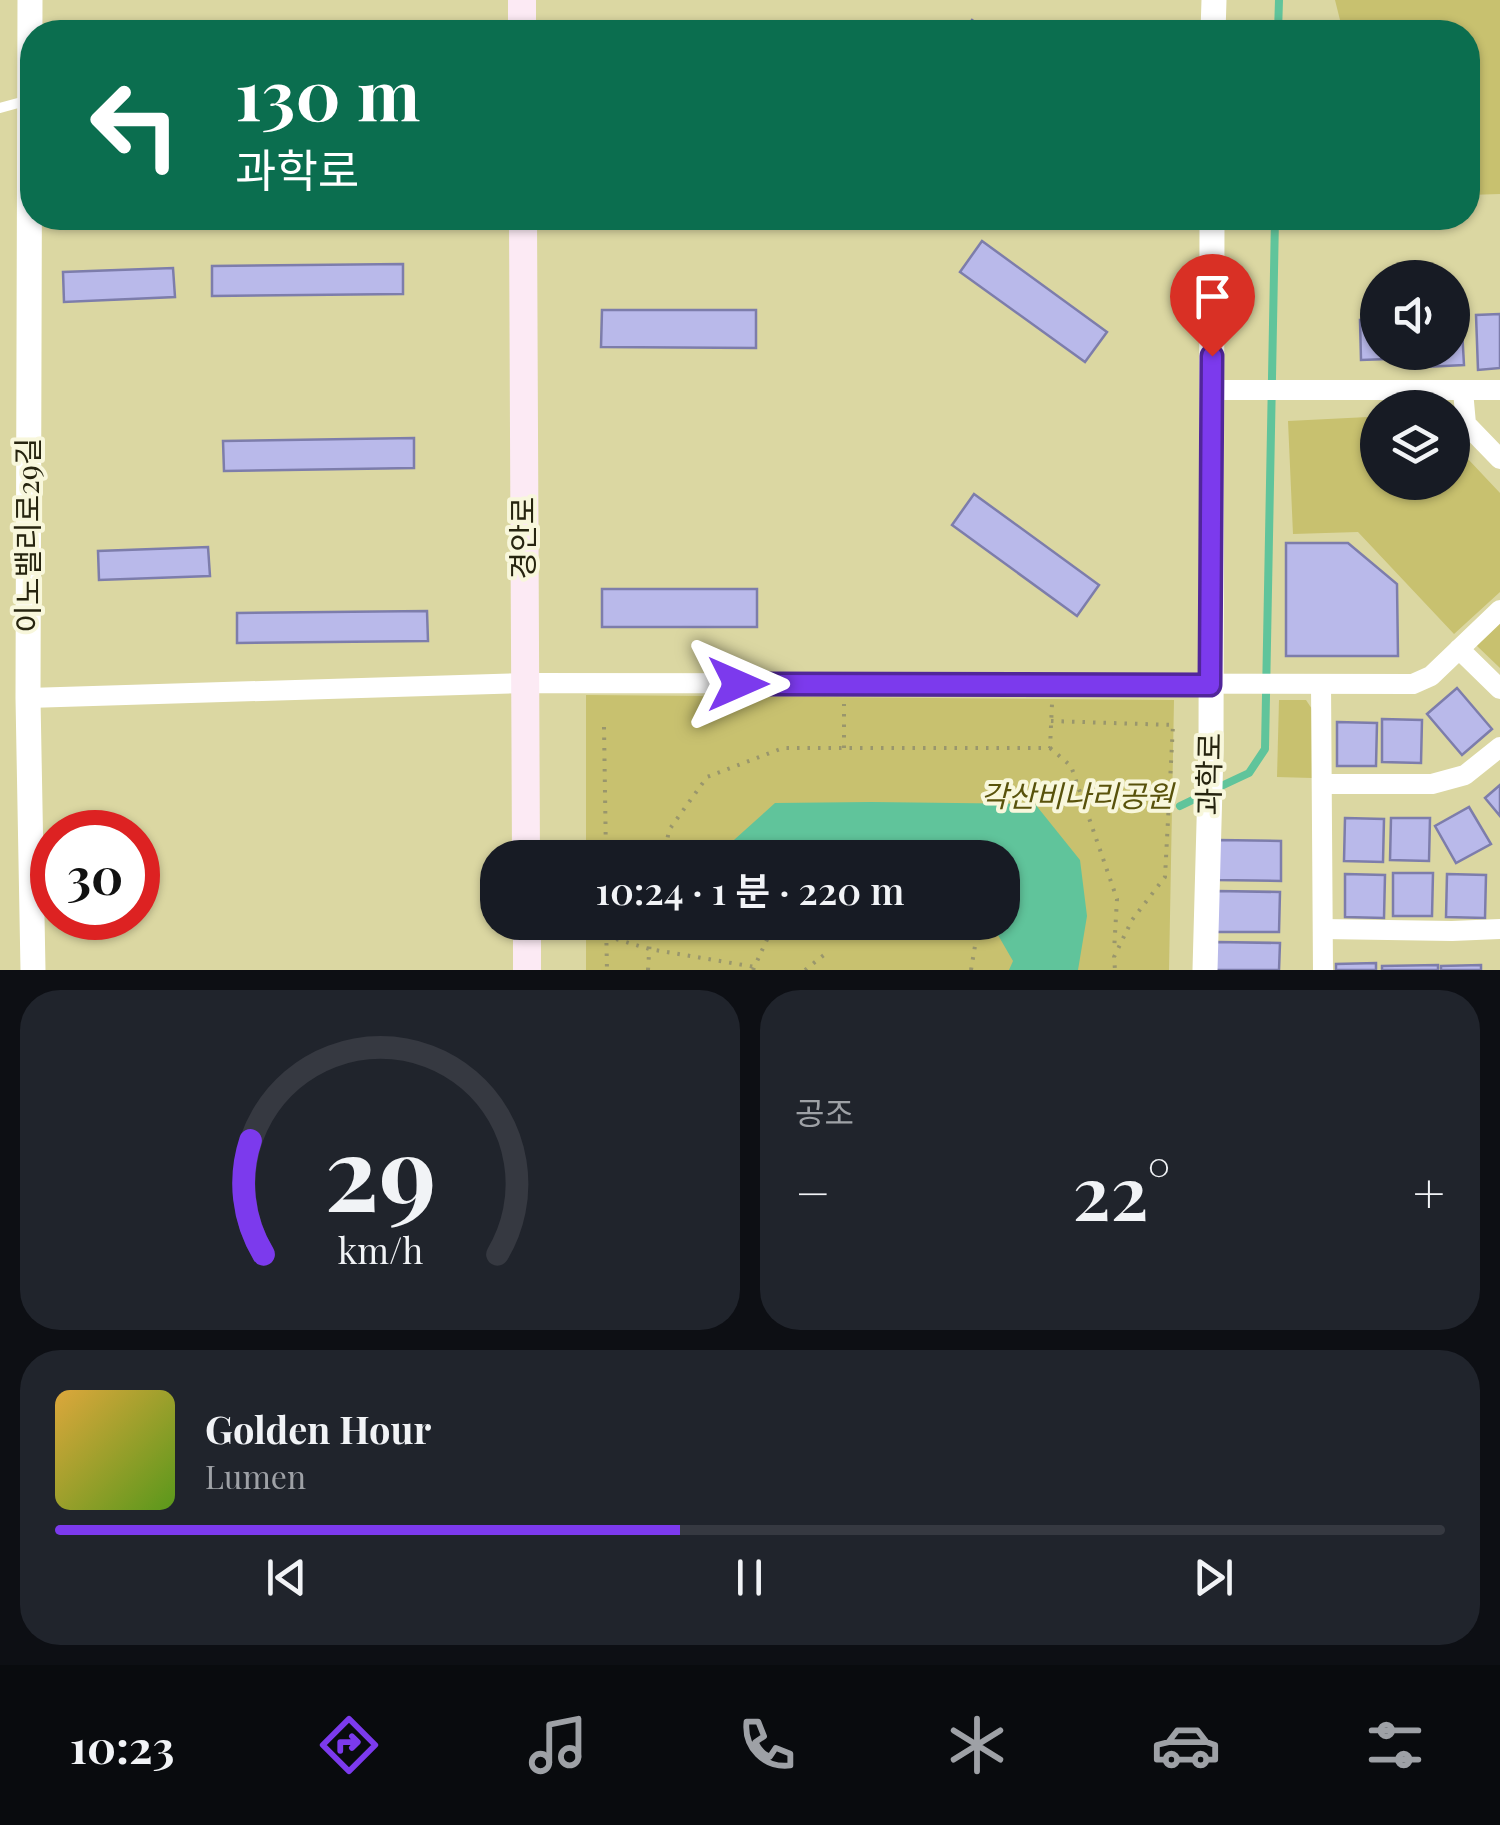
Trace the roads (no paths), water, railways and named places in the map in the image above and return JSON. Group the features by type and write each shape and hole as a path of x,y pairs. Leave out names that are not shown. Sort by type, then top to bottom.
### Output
{"main road":[{"name":"경안로","path":"523,230 526,840"},
{"path":"526,940 527,970"}],"street":[{"name":"이노밸리로29길","path":"30,230 28,698 33,970"},
{"name":"과학로","path":"1205,970 1211,750 1212,230"},
{"path":"1211,390 1360,391"},
{"path":"1470,390 1500,390"},
{"path":"1470,428 1500,458"},
{"path":"28,698 524,683 1412,684 1431,676 1500,610"},
{"path":"1459,649 1500,689"},
{"path":"1321,684 1323,970"},
{"path":"1322,784 1432,784 1465,774 1500,747"},
{"path":"1323,929 1500,928"}],"waterway":[{"path":"1278,20 1279,0"},
{"path":"1217,788 1249,773 1265,749 1275,230"},
{"path":"1180,806 1205,794"}],"park label":[{"name":"각산비나리공원","path":"1077,797"}]}
